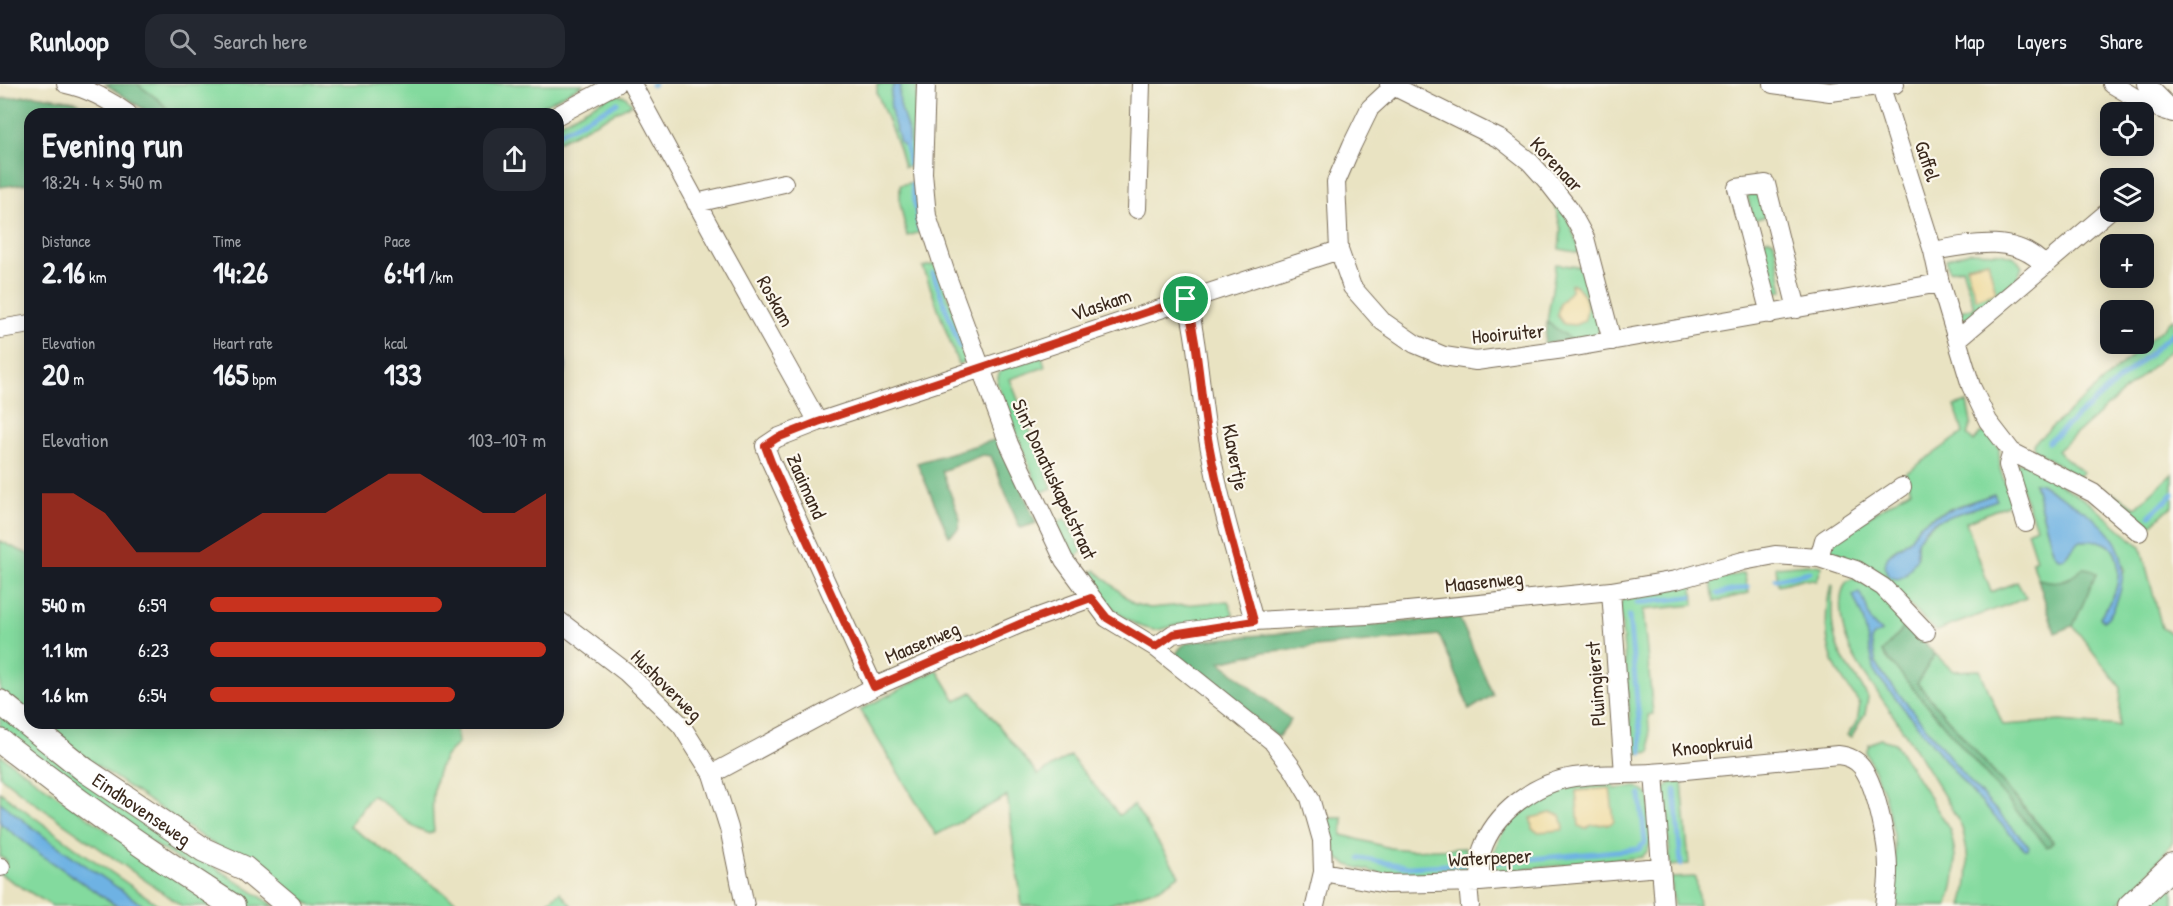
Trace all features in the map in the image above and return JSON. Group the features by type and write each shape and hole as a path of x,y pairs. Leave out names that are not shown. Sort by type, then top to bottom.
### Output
{"main road":[{"name":"Eindhovenseweg","path":"0,702 24,721"},
{"name":"Eindhovenseweg","path":"34,729 85,770 204,850 244,868 289,906"},
{"name":"Eindhovenseweg","path":"0,741 178,872 233,906"},
{"path":"2130,906 2173,865"}],"street":[{"path":"66,84 80,87 119,108"},
{"path":"564,112 616,84"},
{"name":"Roskam","path":"632,84 818,422"},
{"name":"Sint Donatuskapelstraat","path":"926,84 923,173 927,216 1009,444 1064,560 1107,618 1155,647 1272,741 1279,750 1310,798 1322,840 1323,872 1315,906"},
{"path":"1137,209 1141,84"},
{"name":"Hooiruiter","path":"1393,84 1370,108 1336,182 1339,250 1352,287 1382,321 1415,344 1444,356 1476,361 1612,341 1940,282"},
{"name":"Korenaar","path":"1393,84 1502,140 1530,162 1548,182 1569,209 1585,238 1612,341"},
{"path":"1773,84 1830,92 1885,85"},
{"path":"2112,84 2146,104 2173,112"},
{"path":"2146,84 2173,112"},
{"name":"Gaffel","path":"1885,85 1971,386 1988,421 2012,452 2093,493 2139,532"},
{"path":"696,203 784,183"},
{"path":"1770,314 1737,188 1766,184 1797,309"},
{"path":"1957,340 2100,218"},
{"path":"1933,251 1977,243 1992,243 2023,249 2035,256 2044,266"},
{"name":"Vlaskam","path":"981,368 1339,250"},
{"name":"Klavertje","path":"1186,299 1195,334 1200,388 1209,444 1222,503 1254,621"},
{"path":"0,329 24,325"},
{"name":"Zaaimand","path":"874,687 765,446 777,438 818,422 981,368"},
{"path":"2012,452 2007,465 2026,523"},
{"path":"1819,558 1824,540 1902,487"},
{"name":"Maasenweg","path":"1155,647 1173,634 1254,621 1367,615 1611,591 1676,580 1743,561 1775,555 1819,558 1856,570 1883,588 1926,632"},
{"name":"Pluimgierst","path":"1611,591 1624,774"},
{"name":"Maasenweg","path":"712,774 874,687 1022,623 1091,598"},
{"name":"Hushoverweg","path":"564,625 626,672 681,724 712,774 729,828 745,906"},
{"name":"Knoopkruid","path":"1470,906 1482,852 1491,833 1510,807 1538,789 1571,778 1654,773 1838,755 1855,760 1863,768 1873,791 1883,828 1888,873 1885,906"},
{"path":"1654,773 1664,906"},
{"name":"Waterpeper","path":"1323,872 1386,884 1474,882 1660,867"}],"green space":[{"path":"105,84 137,84 166,108 142,108"},
{"path":"137,84 584,84 538,108 166,108"},
{"path":"877,84 917,84 916,165 904,167 877,93"},
{"path":"34,95 75,101 91,108 24,108 24,184 0,187 0,99"},
{"path":"610,96 626,97 632,104 564,139 564,121"},
{"path":"917,181 925,231 907,236 900,203 900,185"},
{"path":"1747,194 1762,194 1766,212 1764,217 1753,220"},
{"path":"1554,200 1567,217 1581,253 1559,249 1561,229"},
{"path":"1769,239 1774,241 1783,291 1771,293 1758,242"},
{"path":"1970,252 2001,253 2015,257 2022,267 2017,278 1970,319 1964,319 1961,311 1974,307 1962,268 1949,271 1946,259"},
{"path":"936,264 969,352 967,361 958,364 923,267"},
{"path":"1556,264 1586,268 1601,327 1596,335 1572,340 1547,322"},
{"path":"2173,319 2173,348 2057,451 2083,472 2077,477 2034,449 2033,444 2134,354 2154,354 2154,336"},
{"path":"1547,322 1572,340 1544,344"},
{"path":"1042,356 1045,367 1010,379 1052,488 1040,493 997,383 999,373 1006,368"},
{"path":"1967,402 1971,423 1967,435 1974,442 1980,433 1986,433 1999,448 2000,469 2012,503 1966,522 1991,592 2017,582 2026,598 1936,631 1903,599 1829,556 1832,539 1911,490 1902,476 1963,433 1955,406","holes":["1995,495 1941,518 1931,525 1918,540 1917,558 1886,572 1889,554 1909,540 1926,520 1955,507"]},
{"path":"1001,438 1036,523 1021,528 991,456 982,455 942,471 960,519 958,529 949,536 917,463"},
{"path":"2024,462 2090,503 2141,547 2162,628 2173,634 2173,842 2143,880 2115,906 1962,906 1968,866 1961,825 1911,742 1859,666 1844,633 1841,596 1847,581 1853,578 1879,590 1907,624 1882,652 2053,841 1917,683 1935,654 1953,671 1980,670 2003,725 2061,721 2119,726 2121,688 2073,626 2096,574 2074,576 2054,583 2038,579 2032,561 2036,559 2027,531 2036,527 2013,465","holes":["2034,483 2041,484 2095,519 2125,569 2112,599 2118,574 2114,551 2109,545 2093,540 2079,541 2064,558 2053,551","2112,600 2103,621 2100,617"]},
{"path":"2173,473 2173,505 2152,524 2142,525 2108,499 2112,493 2136,507"},
{"path":"1065,519 1082,551 1073,559 1054,523"},
{"path":"0,541 24,552 24,713 0,691"},
{"path":"1807,564 1822,566 1817,581 1802,579 1778,585 1776,567"},
{"path":"2083,568 2090,569 2096,574 2073,626 2055,633 2038,579 2062,581"},
{"path":"1095,570 1134,604 1150,608 1228,601 1233,613 1228,620 1183,624 1158,630 1145,628 1115,610 1084,578"},
{"path":"1744,573 1749,593 1714,602 1711,581"},
{"path":"1693,584 1694,605 1643,610 1653,714 1648,715 1651,752 1633,754 1620,605 1624,597"},
{"path":"1831,584 1833,585 1832,613 1836,642 1843,659 1868,698 1865,714 1851,737 1847,735 1857,722 1860,704 1838,672 1830,651 1826,618"},
{"path":"1459,617 1493,695 1469,710 1439,635 1263,652 1220,662 1291,720 1278,737 1176,655 1184,645 1197,641"},
{"path":"1907,624 1935,654 1917,683 2053,842 2047,847 1882,652"},
{"path":"937,670 956,701 972,692 1038,775 1070,756 1119,815 1134,805 1179,875 1160,888 1108,905 1022,906 1007,796 936,835 860,710"},
{"path":"0,711 188,850 275,906 249,906 144,838 0,733"},
{"path":"44,729 456,729 458,743 445,757 435,783 434,831 429,834 417,829 372,795 349,826 460,904 458,906 313,906 205,839"},
{"path":"1880,739 1895,743 1949,828 1954,848 1955,877 1947,906 1891,906 1895,861 1894,835 1884,794 1866,752 1869,744"},
{"path":"0,755 214,906 182,906 29,799 0,776"},
{"path":"1613,780 1614,789 1637,787 1649,795 1652,836 1651,844 1642,857 1496,872 1494,852 1500,838 1507,827 1528,808 1564,787 1585,782"},
{"path":"1682,781 1689,864 1671,866 1664,790 1670,783"},
{"path":"0,792 160,906 144,906 46,838 0,802"},
{"path":"1326,818 1343,818 1342,835 1390,848 1411,850 1465,848 1468,874 1389,876 1348,865 1334,856 1330,847"},
{"path":"0,823 40,854 117,906 52,906 0,874 7,861 0,857"},
{"path":"1696,877 1699,906 1674,906 1671,878"},
{"path":"2173,878 2173,906 2144,906"},
{"path":"560,892 572,906 542,906"}],"sand":[{"path":"1988,261 1996,292 1976,299 1966,266"},
{"path":"1571,284 1583,294 1587,310 1584,321 1575,325 1564,324 1557,315 1560,303 1571,291"},
{"path":"1610,788 1614,821 1610,824 1592,825 1585,829 1579,826 1576,791"},
{"path":"1551,813 1561,815 1564,827 1562,830 1538,832 1532,829 1531,818"}],"water":[{"path":"894,84 901,84 899,93 908,131 908,148 900,143 892,114 890,99"},
{"path":"2034,483 2041,484 2090,515 2114,540 2121,555 2123,573 2115,606 2103,621 2100,617 2112,600 2117,582 2118,566 2114,551 2109,545 2099,541 2079,541 2064,558 2058,558 2053,551"},
{"path":"1994,494 1997,500 1936,521 1926,528 1917,541 1917,558 1905,576 1898,579 1889,577 1885,564 1887,559 1890,554 1910,539 1920,525 1944,512"},
{"path":"1859,593 1869,617 1882,632 1871,640 1876,663 1883,674 1970,782 2029,846 2028,849 2017,841 1968,788 1875,673 1863,619 1853,595"},
{"path":"0,802 46,838 144,906 117,906 40,854 0,823"}],"waterway":[{"path":"564,131 617,103"},
{"path":"906,143 909,164"},
{"path":"912,185 919,229"},
{"path":"933,273 960,347"},
{"path":"2048,442 2173,333"},
{"path":"2150,515 2173,494"},
{"path":"1776,579 1810,572"},
{"path":"1718,594 1748,587"},
{"path":"1637,603 1691,597"},
{"path":"1629,616 1642,753"},
{"path":"1675,790 1681,865"},
{"path":"1495,862 1639,849 1645,842 1640,795"},
{"path":"1360,858 1409,867 1467,864"}],"route":[{"path":"1186,299 1195,334 1200,388 1209,444 1222,503 1254,621 1173,634 1155,647 1107,618 1091,598 1022,623 874,687 765,446 777,438 818,422 1186,299"}]}
